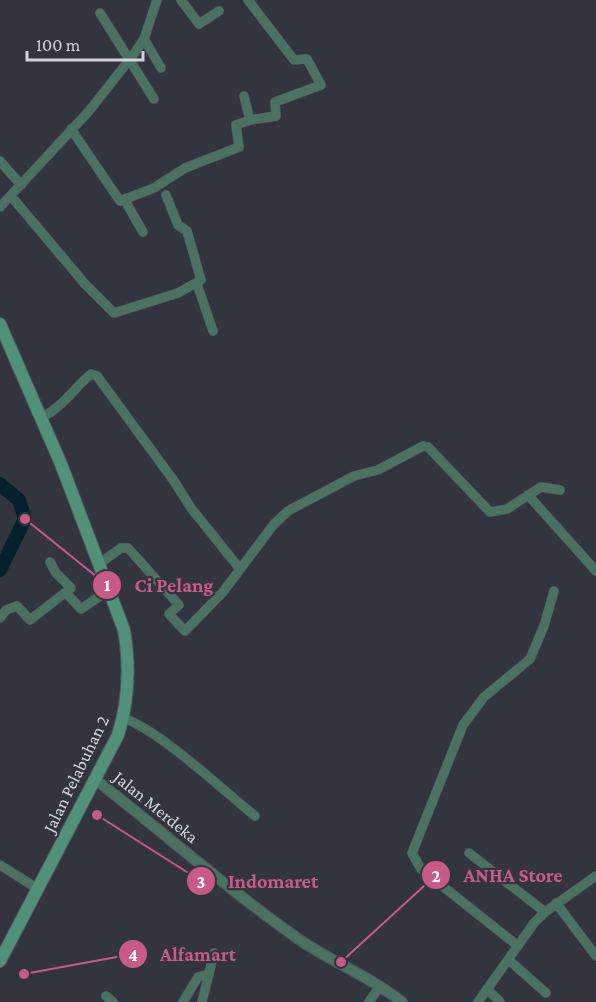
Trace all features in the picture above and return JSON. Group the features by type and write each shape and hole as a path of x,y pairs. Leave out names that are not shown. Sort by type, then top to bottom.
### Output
{"main road":[{"name":"Jalan Pelabuhan 2","path":"0,324 41,418 99,564 124,630 128,654 127,697 123,718 96,780 1,957"}],"street":[{"path":"0,207 71,129 129,60 144,39 158,0"},
{"path":"181,0 199,24 219,11"},
{"path":"71,129 119,201 154,188 185,168 239,147 236,124 275,116 276,102 321,85 307,59 294,60 248,0"},
{"path":"100,13 154,99"},
{"path":"144,39 161,68"},
{"path":"244,96 250,120"},
{"path":"0,161 21,185"},
{"path":"11,196 111,312 178,293 202,279 187,231 178,225 166,195"},
{"path":"124,199 143,232"},
{"path":"197,284 213,331"},
{"path":"41,418 60,408 75,387 92,374 97,376 168,472 191,508 240,569"},
{"path":"99,564 122,548 128,548 179,605 169,614 185,631 240,569 274,524 288,511 354,476 378,470 423,446 428,447 490,512 507,509 541,487 560,490"},
{"path":"528,495 596,571"},
{"path":"0,618 6,610 17,606 30,620 66,593 70,588 56,573 50,562"},
{"path":"66,593 81,609 109,591"},
{"path":"518,946 421,869 412,854 463,725 484,697 530,659 544,626 554,591"},
{"path":"123,718 135,723 172,750 255,816"},
{"name":"Jalan Merdeka","path":"96,780 220,881 296,937 317,952 351,967 402,1002"},
{"path":"469,853 545,912"},
{"path":"0,865 38,889"},
{"path":"478,1002 545,912 596,876"},
{"path":"556,903 596,956"},
{"path":"202,1002 214,953"},
{"path":"509,960 546,993"},
{"path":"183,1002 198,977 209,974"},
{"path":"369,1002 380,986"},
{"path":"487,989 500,1002"}],"waterway":[{"path":"0,484 19,500 25,519 0,570"}],"place":[{"name":"Ci Pelang","path":"25,519"},
{"name":"Indomaret","path":"97,815"},
{"name":"ANHA Store","path":"341,962"},
{"name":"Alfamart","path":"24,974"}]}
